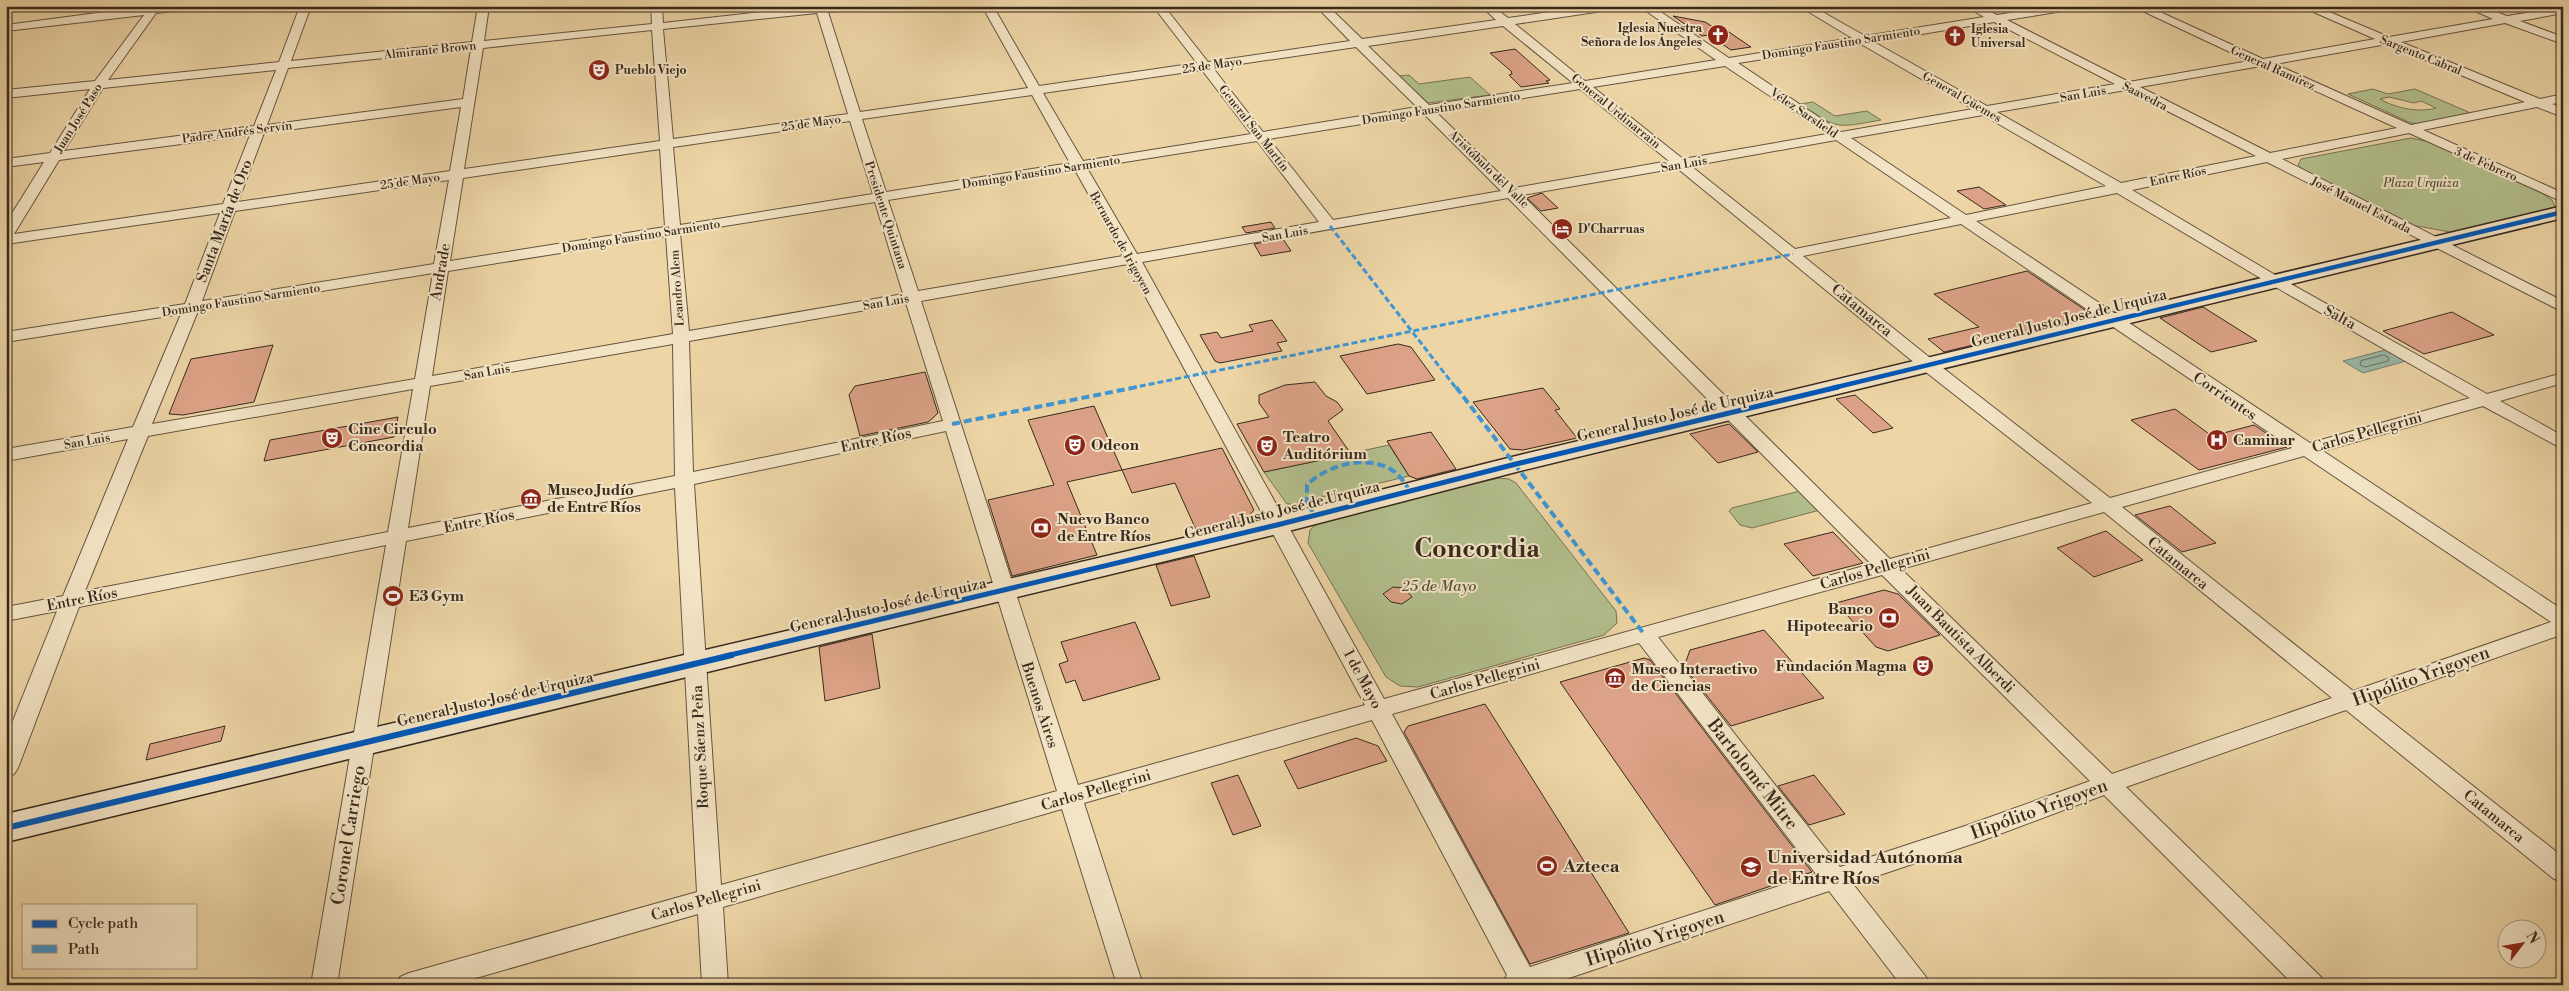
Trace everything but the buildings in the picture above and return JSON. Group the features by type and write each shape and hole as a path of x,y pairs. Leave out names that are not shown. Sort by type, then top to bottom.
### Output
{"street":[{"path":"6,28 154,8 191,6"},
{"name":"Santa María de Oro","path":"6,768 71,601 191,308 306,6"},
{"name":"Andrade","path":"396,537 484,6"},
{"name":"Leandro Alem","path":"656,6 681,338 684,480"},
{"name":"Almirante Brown","path":"6,94 657,27 820,8 855,6"},
{"name":"Bernardo de Irigoyen","path":"987,6 1034,91 1133,260 1195,376"},
{"name":"General San Martín","path":"1158,6 1330,226"},
{"name":"Aristóbulo del Valle","path":"1321,6 1612,292"},
{"name":"General Urdinarrain","path":"1486,6 1794,254"},
{"name":"25 de Mayo","path":"6,240 1616,6"},
{"name":"Vélez Sarsfield","path":"1644,6 1963,220"},
{"name":"General Güemes","path":"1804,6 2119,188"},
{"name":"Saavedra","path":"1970,6 2267,157"},
{"name":"Domingo Faustino Sarmiento","path":"6,338 2075,6"},
{"name":"General Ramírez","path":"2137,6 2410,129"},
{"name":"Sargento Cabral","path":"2305,6 2563,113"},
{"path":"2468,6 2563,41"},
{"name":"Juan José Paso","path":"6,235 99,84 154,8"},
{"name":"Presidente Quintana","path":"820,8 882,197 952,424"},
{"name":"San Luis","path":"6,455 2563,10"},
{"name":"Entre Ríos","path":"1794,254 2563,98"},
{"name":"Padre Andrés Servín","path":"6,162 468,102"},
{"name":"3 de Febrero","path":"2410,129 2563,198"},
{"name":"José Manuel Estrada","path":"2267,157 2563,307"},
{"name":"Salta","path":"2119,188 2277,282 2487,399 2563,444"},
{"name":"General Justo José de Urquiza","path":"6,828 1278,525 2112,320 2437,244 2563,212"},
{"name":"Corrientes","path":"1963,220 2563,620"},
{"name":"Catamarca","path":"1794,254 1928,365 2107,505 2563,872"},
{"name":"Juan Bautista Alberdi","path":"1612,292 1731,414 2312,985"},
{"name":"1 de Mayo","path":"1195,376 1378,709 1521,983"},
{"name":"Carlos Pellegrini","path":"409,985 1644,634 2563,378"},
{"name":"Entre Ríos","path":"6,614 684,480 952,424"},
{"name":"Buenos Aires","path":"952,424 1130,985"},
{"name":"Roque Sáenz Peña","path":"684,480 708,900 715,985"},
{"name":"Coronel Carriego","path":"324,985 396,537"},
{"name":"Hipólito Yrigoyen","path":"1521,983 1972,834 2109,784 2563,626"},
{"name":"Bartolomé Mitre","path":"1644,634 1917,985"}],"green space":[{"path":"1409,75 1419,84 1470,77 1490,95 1428,103 1399,76"},
{"path":"2373,89 2388,94 2415,89 2473,114 2424,124 2411,123 2348,94","holes":["2389,97 2414,103 2421,101 2436,108 2407,109 2380,99"]},
{"path":"1813,102 1835,116 1867,111 1881,120 1854,125 1838,125 1823,119 1800,104"},
{"name":"Plaza Urquiza","path":"2411,138 2435,143 2540,192 2552,200 2555,207 2450,232 2412,225 2306,172 2298,165 2301,159"},
{"path":"1389,445 1409,476 1293,504 1287,504 1264,472"},
{"name":"25 de Mayo","path":"1499,478 1509,479 1516,483 1616,611 1617,623 1604,635 1418,687 1400,686 1386,677 1308,543 1310,530 1321,520"},
{"path":"1800,491 1820,510 1752,528 1740,525 1729,511 1732,508"}],"water":[{"path":"2385,350 2406,361 2363,373 2343,361"}],"marked path":[{"path":"1330,226 1414,332 1644,634"},
{"path":"952,424 1793,254"},
{"path":"1314,515 1307,501 1307,485 1321,473 1330,469 1358,463 1385,466 1397,474 1410,491"}],"cycle path":[{"path":"6,828 1277,525 1516,464 2563,212"}],"place":[{"name":"Iglesia Nuestra Señora de los Ángeles","path":"1718,35"},
{"name":"Iglesia Universal","path":"1955,36"},
{"name":"Pueblo Viejo","path":"599,70"},
{"name":"D'Charruas","path":"1562,229"},
{"name":"Cine Circulo Concordia","path":"332,438"},
{"name":"Caminar","path":"2217,440"},
{"name":"Odeon","path":"1075,445"},
{"name":"Teatro Auditórium","path":"1267,446"},
{"name":"Museo Judío de Entre Ríos","path":"531,499"},
{"name":"Nuevo Banco de Entre Ríos","path":"1041,528"},
{"name":"E3 Gym","path":"393,596"},
{"name":"Banco Hipotecario","path":"1889,618"},
{"name":"Fundación Magma","path":"1923,666"},
{"name":"Museo Interactivo de Ciencias","path":"1615,678"},
{"name":"Azteca","path":"1547,866"},
{"name":"Universidad Autónoma de Entre Ríos","path":"1751,867"}],"district":[{"name":"Concordia","path":"1477,548"}]}
